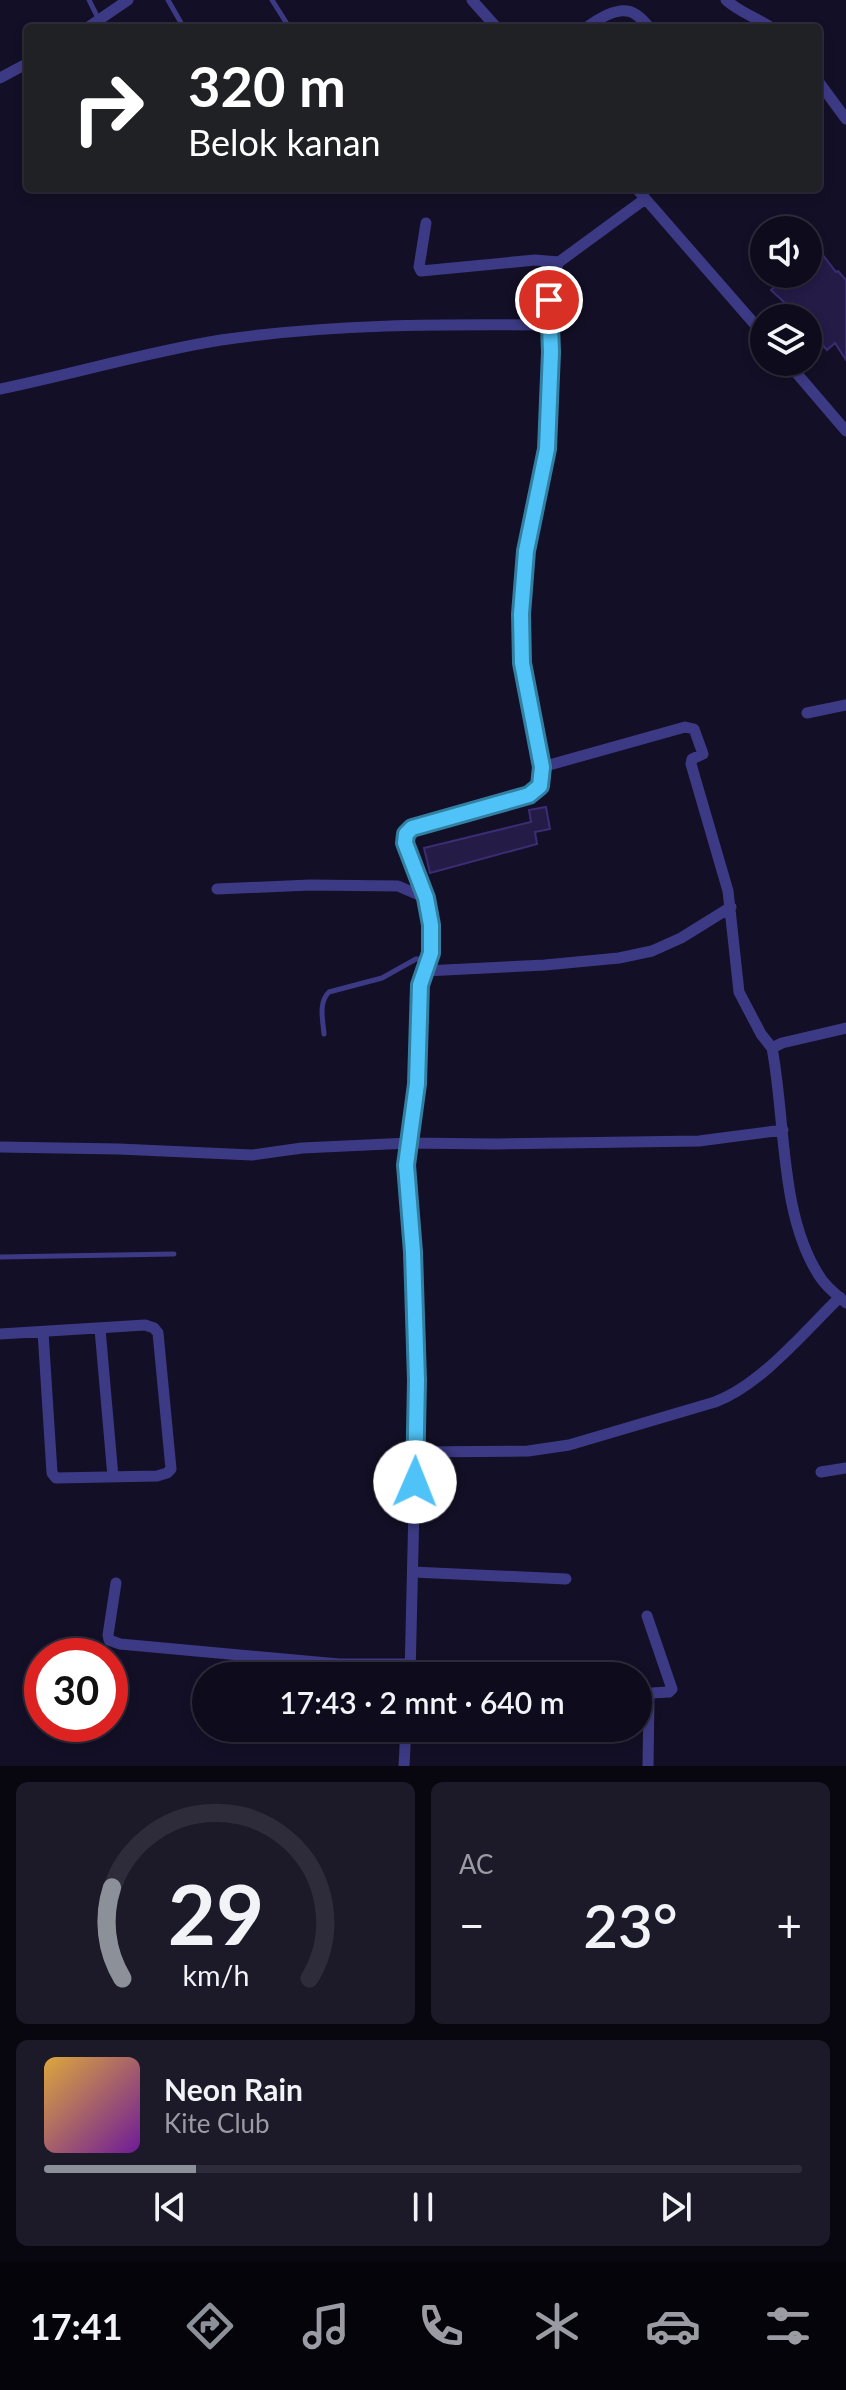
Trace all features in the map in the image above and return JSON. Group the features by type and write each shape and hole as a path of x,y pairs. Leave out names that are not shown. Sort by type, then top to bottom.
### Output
{"street":[{"path":"93,24 128,0"},
{"path":"472,0 493,24"},
{"path":"726,0 766,24"},
{"path":"592,24 622,11 637,14 646,24"},
{"path":"0,78 24,65"},
{"path":"822,86 846,119"},
{"path":"639,192 750,319"},
{"path":"410,1662 417,1380 413,1252 406,1165 417,1084 420,985 431,953 431,925 426,898 405,843 406,834 412,828 529,795 540,786 542,767 522,663 521,614 526,551 547,449 551,279 559,262 645,199"},
{"path":"426,223 419,267 421,271 535,260 559,262"},
{"path":"0,389 174,349 241,338 349,327 550,325"},
{"path":"799,376 846,431"},
{"path":"807,713 846,705"},
{"path":"415,1452 528,1451 569,1445 715,1402 731,1396 756,1378 843,1300 821,1279 799,1237 772,1048 739,992 731,907 691,764 692,759 703,754 694,729 685,727 542,767"},
{"path":"217,889 310,885 398,886 426,898"},
{"path":"427,965 545,965 619,958 652,951 681,938 731,907"},
{"path":"772,1048 846,1028"},
{"path":"0,1147 252,1155 302,1148 409,1143 699,1141 783,1130"},
{"path":"0,1334 145,1325 154,1328 158,1333 171,1469 167,1473 157,1476 56,1478 52,1473 43,1332"},
{"path":"100,1329 113,1477"},
{"path":"821,1472 846,1468"},
{"path":"413,1572 566,1579"},
{"path":"116,1583 109,1640 120,1644 317,1662"},
{"path":"647,1616 672,1686 669,1692 649,1696 648,1766"},
{"path":"404,1766 405,1742"}],"lane":[{"path":"89,0 99,20"},
{"path":"168,0 182,24"},
{"path":"272,0 287,24"},
{"path":"324,1034 322,1004 325,995 342,987 382,978 416,959 427,965"},
{"path":"0,1257 174,1254"}],"building":[{"path":"822,254 846,280 846,360 835,343 827,350 822,344 822,304 786,304 771,290 822,288"},
{"path":"546,807 550,829 535,832 537,844 430,873 424,848 531,822 529,810"}],"route":[{"path":"415,1482 417,1380 413,1252 406,1165 417,1084 420,985 431,953 431,925 426,898 405,843 406,834 412,828 529,795 540,786 540,750 522,663 521,614 526,551 547,449 551,352 549,300"}]}
